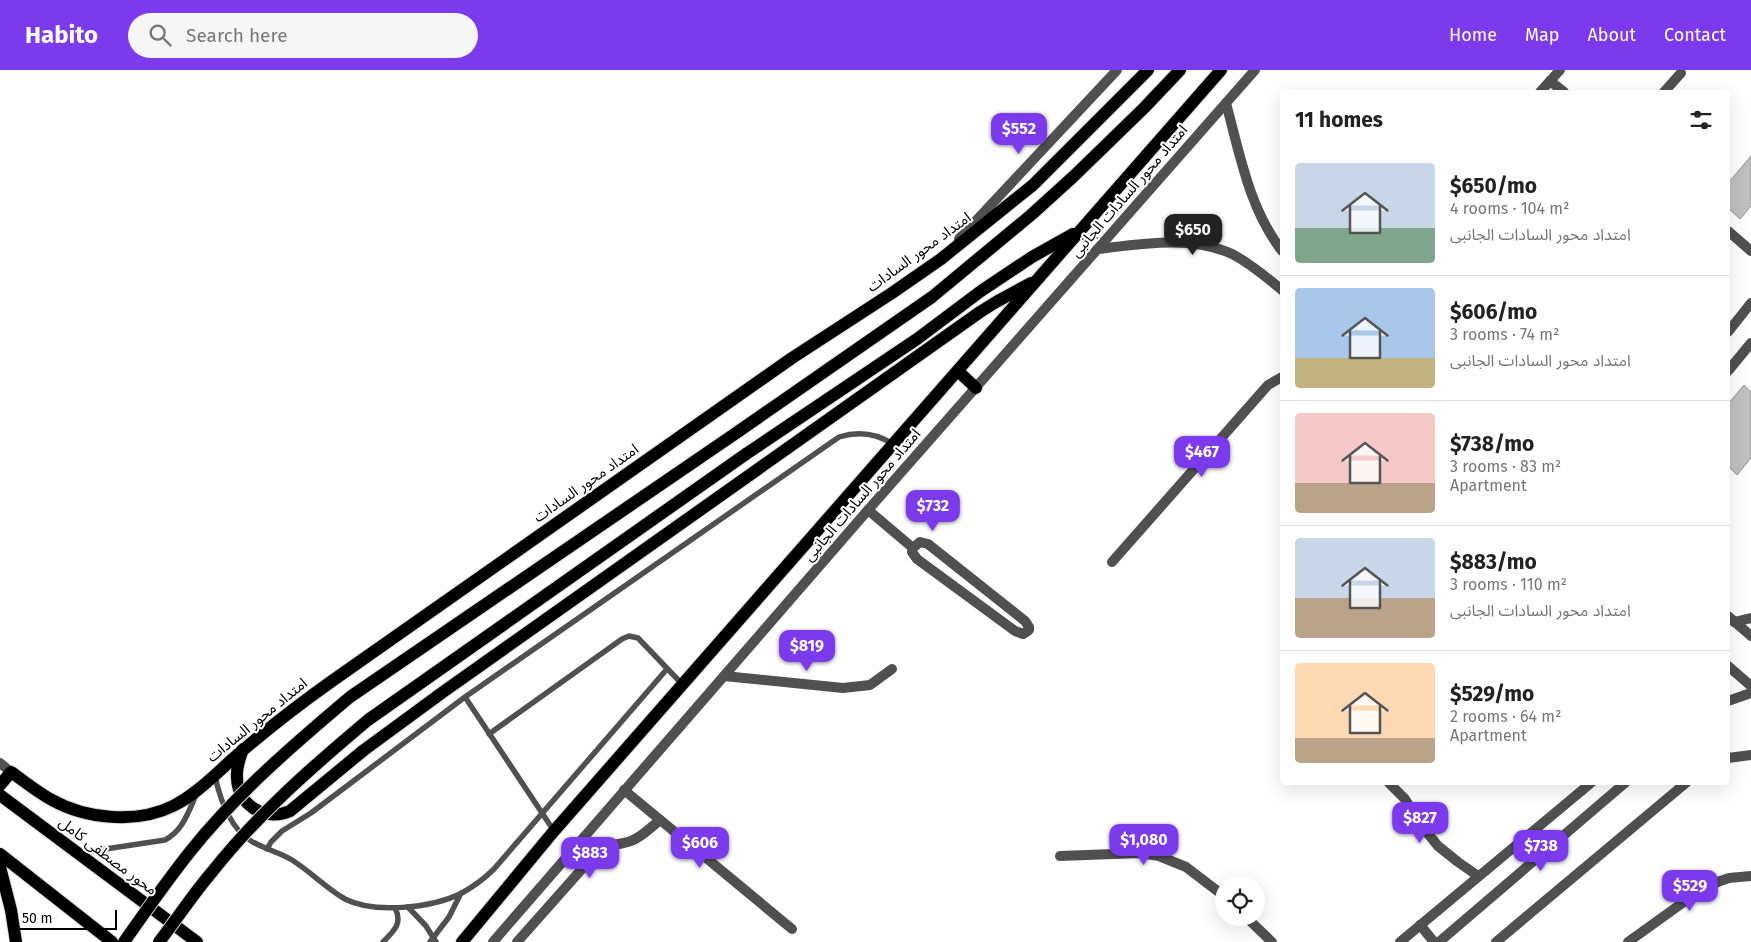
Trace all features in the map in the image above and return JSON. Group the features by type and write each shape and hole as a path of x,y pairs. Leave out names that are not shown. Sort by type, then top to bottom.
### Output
{"main road":[{"name":"امتداد محور السادات","path":"11,772 51,800 80,812 112,817 158,811 174,806 199,788 243,749 332,680 792,358 941,259 1033,185 1148,70"},
{"path":"124,942 189,853 219,819 282,755 322,720 350,697 932,297 1031,215 1074,176 1180,70"},
{"path":"462,942 554,831 1222,70"},
{"path":"159,942 212,871 241,839 284,795 368,720 746,454 917,339 980,291 1032,256 1082,229"},
{"path":"243,749 236,778 241,795 246,802 252,808 266,814 281,815 290,811 364,750 443,692 980,312 1016,290 1037,281"},
{"path":"958,371 976,388"},
{"path":"0,785 11,772"},
{"name":"محور مصطفى كامل","path":"0,795 198,942"},
{"path":"0,854 112,942"},
{"path":"0,867 11,910 16,942"}],"street":[{"path":"941,259 1117,70"},
{"name":"امتداد محور السادات الجانبى","path":"493,942 868,510 1256,70"},
{"path":"1542,90 1560,70"},
{"path":"1666,90 1681,73"},
{"path":"1550,81 1561,90"},
{"path":"1226,103 1253,200 1270,236 1280,248"},
{"path":"1730,233 1751,251"},
{"path":"1098,249 1153,244 1196,244 1236,257 1280,289"},
{"path":"1730,329 1751,303"},
{"path":"1730,368 1751,342"},
{"path":"1112,562 1268,385 1280,378"},
{"path":"868,510 913,548 912,552 917,560 1016,631 1023,634 1029,630 1025,621 928,544 920,542 913,548"},
{"path":"1731,619 1751,618"},
{"path":"1731,619 1751,636"},
{"path":"1730,668 1751,686"},
{"path":"724,676 843,688 870,685 892,669"},
{"path":"1730,700 1751,693"},
{"path":"1730,758 1751,755"},
{"path":"0,763 11,772"},
{"path":"1391,785 1405,799 1421,825 1438,846 1478,876"},
{"path":"1400,942 1588,785"},
{"path":"1439,942 1622,785"},
{"path":"1496,942 1683,785"},
{"path":"624,790 792,929"},
{"path":"517,942 598,852 638,838 660,820"},
{"path":"1060,856 1140,853 1159,856 1186,867 1215,889"},
{"path":"1628,942 1706,886 1729,878 1751,876"},
{"path":"1420,925 1434,942"},
{"path":"1255,926 1272,942"}],"lane":[{"path":"267,849 282,831 311,813 465,697 839,438 850,434 868,434 877,436 894,445"},
{"path":"489,734 626,637 634,636 638,638 682,685"},
{"path":"215,774 220,798 231,820 250,841 298,864 346,899 370,906 395,908 434,903 461,893 494,869 667,669"},
{"path":"465,697 554,831"},
{"path":"78,854 165,840 182,826 199,788"},
{"path":"408,907 422,921 433,940 450,917 461,893"},
{"path":"383,942 397,928 398,916 395,908"},
{"path":"389,936 395,942"}],"building":[{"path":"1751,156 1751,206 1740,219 1730,210 1730,181"},
{"path":"1744,385 1751,392 1751,458 1737,475 1730,468 1730,402"}]}
